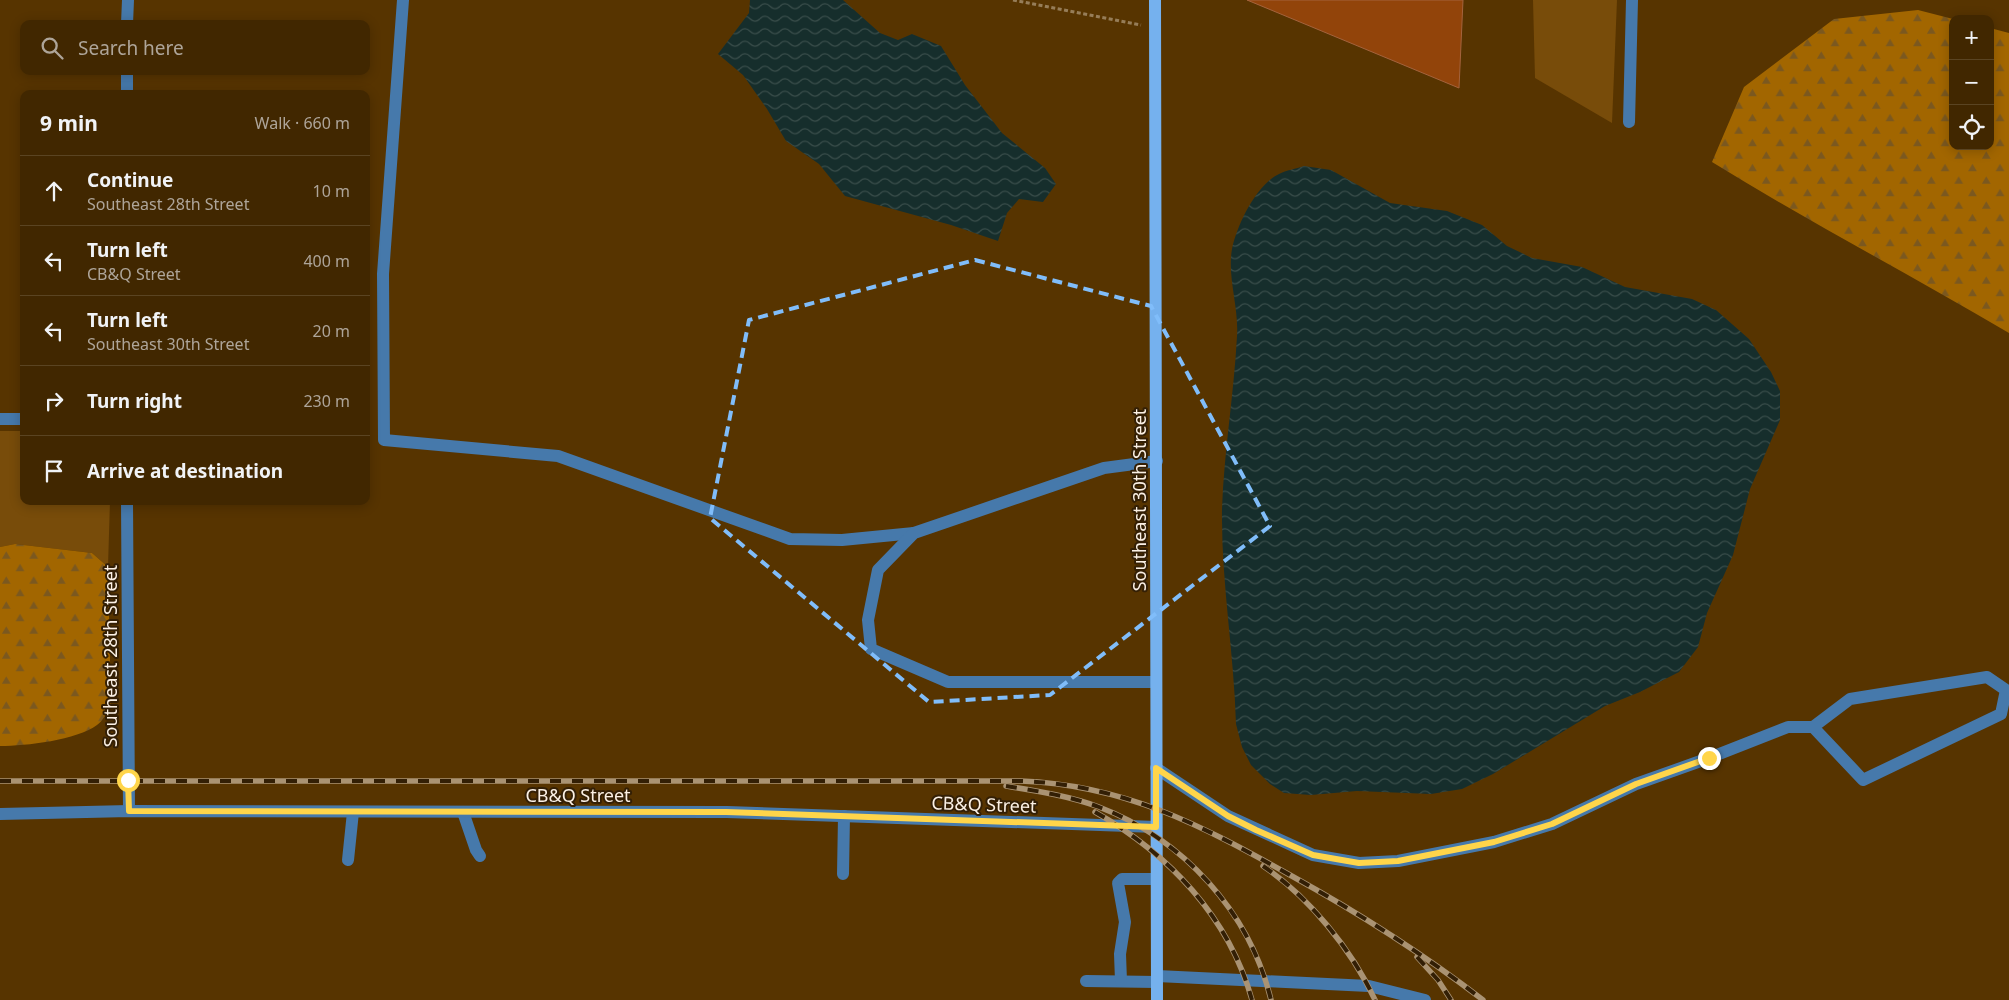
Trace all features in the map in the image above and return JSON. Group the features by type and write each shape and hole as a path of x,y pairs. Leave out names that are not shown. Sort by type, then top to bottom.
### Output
{"main road":[{"name":"Southeast 30th Street","path":"1155,0 1157,28 1157,1000"}],"street":[{"path":"128,0 128,20"},
{"path":"403,0 382,274 384,440 558,456 790,539 842,540 914,533 1104,468 1157,461"},
{"path":"1628,122 1632,0"},
{"path":"127,75 127,90"},
{"path":"0,418 20,418"},
{"name":"Southeast 28th Street","path":"127,505 129,811"},
{"path":"914,533 878,570 868,620 871,650 948,682 1156,682"},
{"path":"1156,768 1228,816 1313,855 1359,863 1398,861 1494,842 1552,824 1636,784 1788,727 1813,726 1850,699 1987,677 2006,690 2001,714 1863,780 1813,726"},
{"name":"CB&Q Street","path":"0,814 129,811 726,812 1156,827"},
{"path":"348,860 353,812"},
{"path":"463,812 476,850 480,856"},
{"path":"843,874 844,816"},
{"path":"1121,981 1120,954 1124,922 1118,883 1122,879 1156,879"},
{"path":"1086,980 1157,979 1369,986 1425,1000"}],"path":[{"path":"1013,0 1157,28"}],"highlighted area":[{"path":"975,260 1151,306 1270,526 1050,695 929,702 710,518 749,320"}],"shaded area":[{"path":"1533,0 1617,0 1612,123 1535,78"},
{"path":"0,431 20,431 20,505 110,505 108,567 92,553 15,544 0,547"}],"green space":[{"path":"1918,10 1949,18 1949,150 1994,150 1994,29 2009,33 2009,333 1712,162 1744,87 1834,19"},
{"path":"15,544 92,553 108,567 111,706 99,723 77,735 23,745 0,746 0,547"}],"water":[{"path":"750,0 843,0 880,33 898,40 912,34 941,46 965,85 1002,133 1045,168 1056,184 1043,202 1019,199 1007,213 998,241 951,225 845,196 819,164 786,141 767,109 743,75 718,54 749,13"},
{"path":"1304,166 1331,170 1390,203 1447,211 1482,225 1507,246 1532,258 1582,267 1625,287 1692,299 1716,310 1749,339 1771,372 1780,391 1780,420 1750,489 1733,555 1707,613 1698,647 1679,672 1640,692 1605,706 1493,774 1462,789 1431,794 1357,791 1311,795 1284,793 1270,784 1251,765 1242,747 1236,724 1222,536 1225,466 1237,336 1231,270 1232,249 1238,229 1255,196 1271,179 1279,174"}],"building":[{"path":"1247,0 1463,0 1459,88"}],"railway":[{"path":"0,781 1021,781 1059,784 1094,790 1128,799 1193,824 1225,840 1364,918 1437,966 1483,1000"},
{"path":"1006,786 1065,797 1099,807 1130,821 1158,838 1185,859 1209,882 1247,937 1261,968 1271,1000"},
{"path":"1095,812 1148,847 1193,891 1212,915 1228,942 1242,970 1252,1000"},
{"path":"1263,866 1297,893 1328,926 1354,962 1375,1000"},
{"path":"1417,957 1438,980 1451,1000"}],"route":[{"path":"128,780 129,811 726,812 1156,827 1156,768 1228,816 1256,830 1313,855 1359,863 1398,861 1494,842 1552,824 1636,784 1709,758"}]}
